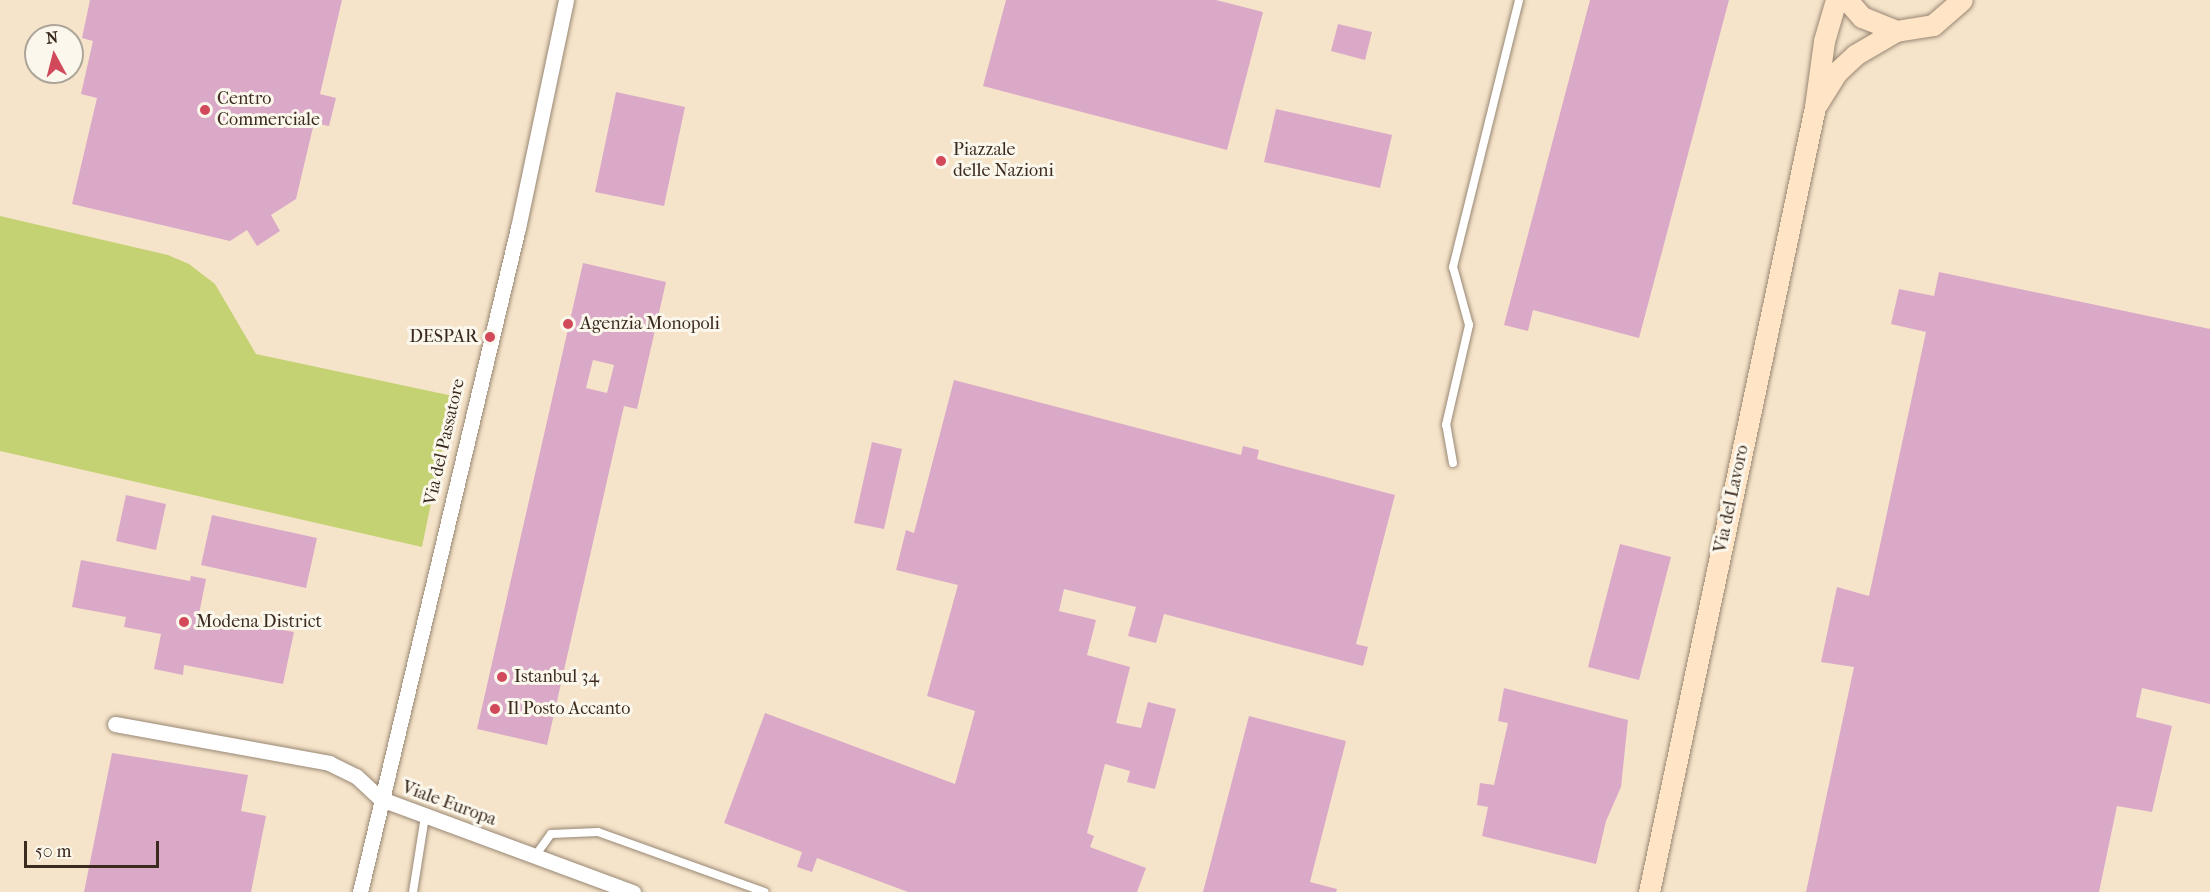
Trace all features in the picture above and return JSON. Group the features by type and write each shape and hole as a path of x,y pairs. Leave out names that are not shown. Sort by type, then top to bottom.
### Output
{"main road":[{"name":"Via del Lavoro","path":"1649,892 1815,107 1824,41 1836,0"},
{"path":"1847,0 1862,17 1896,31"},
{"name":"Via del Lavoro","path":"1815,107 1837,72 1855,55 1896,31 1933,25 1962,0"}],"street":[{"name":"Via del Passatore","path":"360,892 518,228 566,0"},
{"name":"Viale Europa","path":"115,724 318,760 357,776 381,799 633,892"}],"lane":[{"path":"1453,463 1446,424 1469,325 1453,267 1519,0"},
{"path":"413,892 425,816"},
{"path":"536,856 551,834 598,832 765,892"}],"green space":[{"path":"0,216 168,255 189,264 215,284 256,354 453,396 422,547 0,451"}],"building":[{"name":"Centro Commerciale","path":"90,0 342,0 320,94 336,98 329,126 314,123 296,199 271,215 280,231 257,246 247,230 230,241 72,204 97,98 81,94 93,41 84,39"},
{"path":"1006,0 1216,0 1263,12 1227,150 983,86"},
{"path":"1590,0 1729,0 1639,338 1533,310 1528,331 1504,325"},
{"path":"1338,24 1372,32 1365,60 1331,51"},
{"path":"616,92 685,107 664,206 595,192"},
{"path":"1276,109 1392,135 1380,188 1264,162"},
{"path":"583,263 666,282 637,409 624,406 547,745 477,729","holes":["593,360 614,365 607,393 586,388"]},
{"path":"1939,272 2210,329 2210,704 2142,688 2136,717 2172,726 2152,812 2117,806 2099,892 1806,892 1854,667 1821,662 1837,587 1869,596 1926,332 1891,324 1899,289 1934,296"},
{"path":"954,380 1241,455 1243,446 1259,450 1257,459 1395,495 1356,644 1368,647 1363,666 1164,614 1156,643 1128,636 1136,607 1064,589 1059,611 1096,620 1087,655 1130,667 1116,723 1141,728 1148,702 1176,709 1155,789 1127,782 1130,771 1105,764 1087,833 1094,836 1090,847 1146,868 1137,892 908,892 817,858 812,872 797,867 802,852 724,823 765,713 955,784 975,711 927,696 958,585 896,570 906,530 914,533"},
{"path":"872,442 902,449 884,529 854,523"},
{"path":"126,495 166,504 156,550 116,541"},
{"path":"212,515 317,538 306,588 201,565"},
{"path":"1620,544 1671,557 1639,680 1588,667"},
{"name":"Modena District","path":"81,560 190,581 191,576 206,579 199,614 294,632 283,684 184,665 183,675 154,669 161,634 124,627 126,617 72,607"},
{"path":"1504,688 1628,720 1621,787 1606,821 1596,864 1482,836 1488,807 1477,805 1480,783 1494,785 1508,723 1498,721"},
{"path":"1249,716 1346,741 1310,882 1337,889 1336,892 1203,892"},
{"path":"112,753 248,775 241,811 266,816 251,892 84,892"}],"place":[{"name":"Centro Commerciale","path":"205,110"},
{"name":"Piazzale delle Nazioni","path":"941,161"},
{"name":"Agenzia Monopoli","path":"568,324"},
{"name":"DESPAR","path":"490,337"},
{"name":"Modena District","path":"184,622"},
{"name":"Istanbul 34","path":"502,677"},
{"name":"Il Posto Accanto","path":"495,709"}]}
